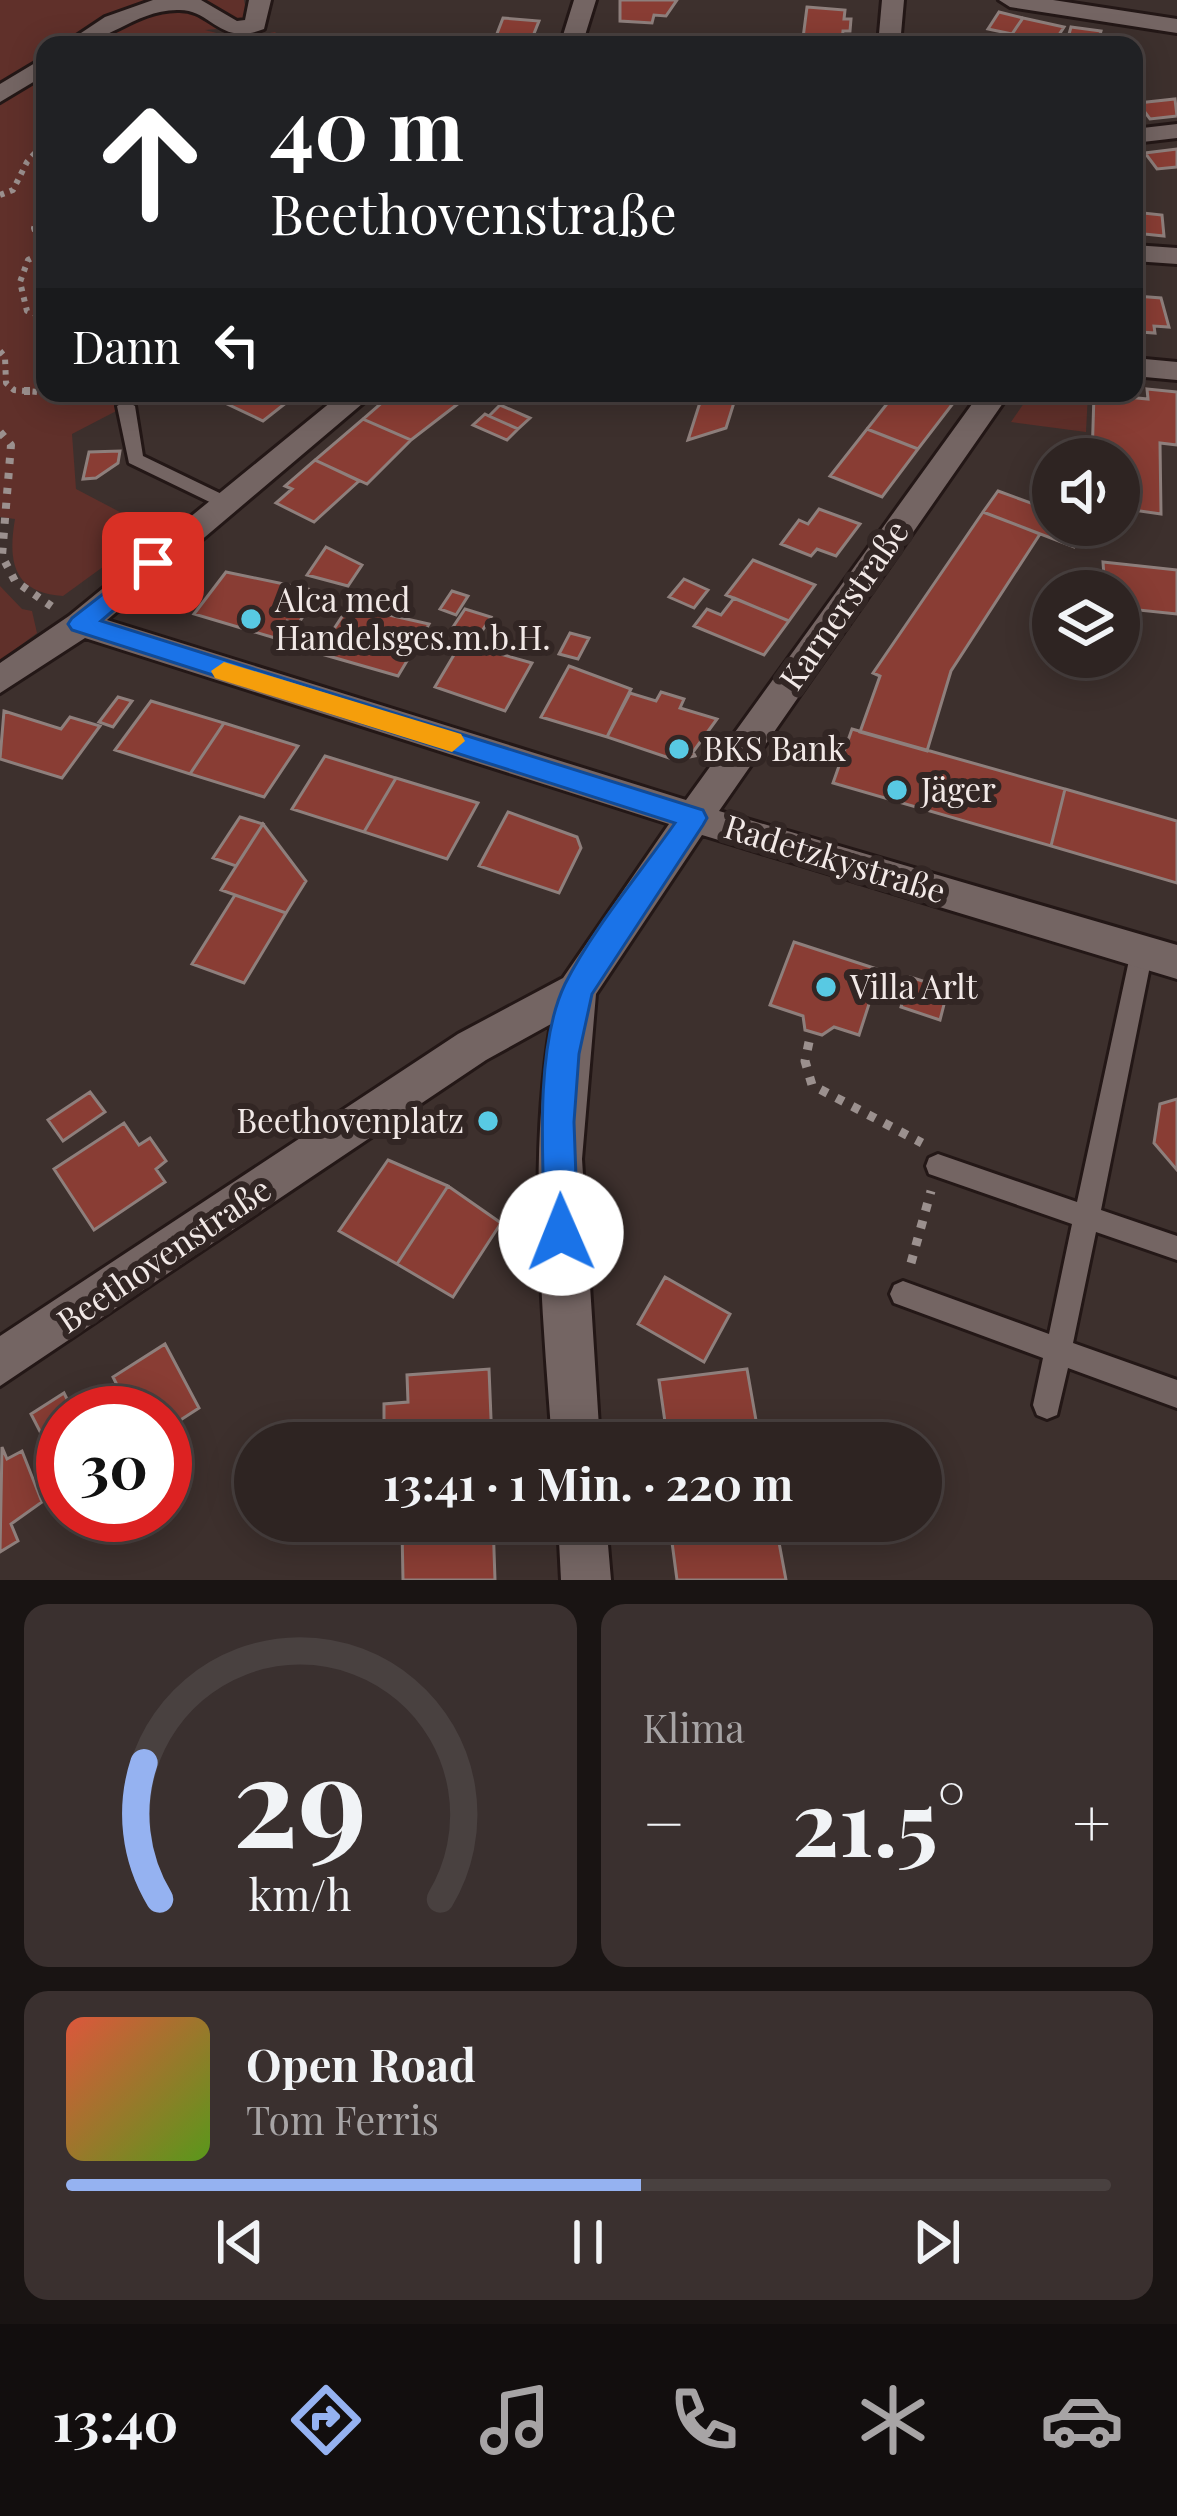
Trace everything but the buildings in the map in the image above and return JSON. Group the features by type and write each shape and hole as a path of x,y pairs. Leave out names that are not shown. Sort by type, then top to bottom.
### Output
{"street":[{"path":"90,36 128,14 163,2 192,3 230,28 247,29 256,24 260,0"},
{"path":"574,36 585,0"},
{"path":"890,36 893,0"},
{"path":"1010,0 1177,26"},
{"path":"0,94 36,70"},
{"path":"1143,135 1177,131"},
{"path":"1143,254 1177,256"},
{"path":"1143,368 1177,371"},
{"path":"0,680 81,624 348,402"},
{"name":"Karnerstraße","path":"694,818 989,402"},
{"name":"Radetzkystraße","path":"81,624 694,818 1160,956"},
{"name":"Beethovenstraße","path":"0,1364 472,1047 578,990 694,818"},
{"path":"574,1422 562,1270 559,1122 564,1054 578,990"},
{"path":"583,1542 586,1580"}],"lane":[{"path":"126,406 135,459 226,503"},
{"path":"1047,1405 1087,1217 1160,956"},
{"path":"938,1166 1177,1248"},
{"path":"903,1294 1177,1394"}],"path":[{"path":"0,195 13,190 36,152"},
{"path":"36,218 36,233"},
{"path":"36,258 28,260 20,282 27,311 36,314"},
{"path":"0,351 5,357 3,382 14,390 36,392"},
{"path":"0,433 11,445 3,570 81,624"},
{"path":"809,1042 803,1061 820,1093 876,1115 896,1134 932,1146 938,1166 903,1294"}],"shaded area":[{"path":"0,0 244,0 249,26 205,30 228,36 36,36 36,402 133,402 72,434 76,489 137,521 122,539 133,545 63,596 46,594 24,581 12,548 15,519 0,517"},
{"path":"1025,402 1088,402 1086,432 1011,422"},
{"path":"0,586 22,609 32,611 37,633 0,661"}],"slow traffic":[{"path":"224,671 452,741"}],"place":[{"name":"Alca med Handelsges.m.b.H.","path":"251,619"},
{"name":"BKS Bank","path":"679,749"},
{"name":"Jäger","path":"897,790"},
{"name":"Villa Arlt","path":"826,987"},
{"name":"Beethovenplatz","path":"488,1121"}],"route":[{"path":"153,563 81,624 694,818 578,990 564,1054 559,1122 561,1233"}]}
